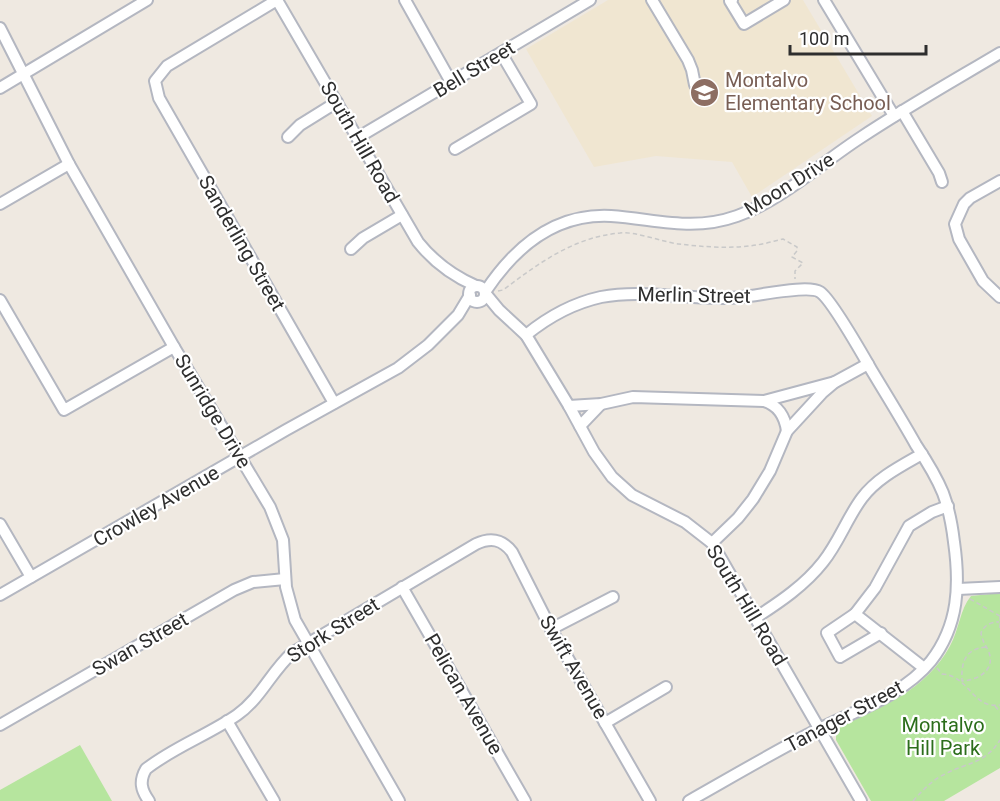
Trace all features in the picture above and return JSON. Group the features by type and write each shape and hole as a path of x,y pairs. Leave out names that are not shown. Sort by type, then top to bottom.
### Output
{"street":[{"path":"0,88 133,4 147,0"},
{"name":"Sanderling Street","path":"277,0 167,66 154,81 159,98 334,404"},
{"name":"South Hill Road","path":"277,0 426,253 499,310 526,335 599,459 624,488 641,500 685,522 712,543 861,801"},
{"path":"405,0 451,82"},
{"name":"Bell Street","path":"357,138 590,0"},
{"path":"652,0 688,60 695,85"},
{"path":"732,0 730,2 744,24 784,0"},
{"path":"824,0 939,173 942,182"},
{"name":"Sunridge Drive","path":"0,28 69,164 174,347 242,457 279,527 285,550 285,579 291,610 399,801"},
{"path":"455,149 531,104 501,53"},
{"name":"Moon Drive","path":"477,294 514,255 537,236 581,218 611,216 676,225 695,225 737,216 778,195 860,138 1000,53"},
{"path":"288,137 300,125 337,102"},
{"path":"0,204 69,164"},
{"path":"1000,181 964,204 955,224 959,239 983,281 1000,297"},
{"path":"351,249 363,238 402,215"},
{"name":"Merlin Street","path":"526,335 551,318 586,301 613,296 639,294 704,299 737,298 812,288 825,296 868,364"},
{"name":"Crowley Avenue","path":"0,595 414,358 477,294"},
{"path":"0,300 64,410 174,347"},
{"path":"569,406 601,404 633,397 764,401 805,392 835,382 868,364"},
{"name":"Tanager Street","path":"689,801 819,728 893,692 927,665 949,629 963,589 948,506 922,454 868,364"},
{"path":"712,543 738,518 753,499 770,471 787,432 835,382"},
{"path":"764,401 776,406 785,421 787,432"},
{"path":"580,426 601,404"},
{"path":"755,618 795,591 823,562 862,498 873,486 886,475 922,454"},
{"path":"881,633 840,657 826,633 855,614 876,588 909,526 932,512 948,506"},
{"path":"0,524 31,577"},
{"name":"Stork Street","path":"148,801 141,789 142,775 146,769 227,721 255,699 284,660 308,643 476,544 493,540"},
{"name":"Swift Avenue","path":"493,540 504,543 512,552 551,629 650,801"},
{"name":"Swan Street","path":"0,725 234,590 253,582 285,579"},
{"path":"963,589 1000,586"},
{"name":"Pelican Avenue","path":"402,587 525,801"},
{"path":"551,629 613,597"},
{"path":"855,614 927,665"},
{"path":"605,723 666,687"},
{"path":"227,721 274,801"}],"path":[{"path":"626,228 626,233"},
{"path":"498,291 503,290 535,265 567,247 596,238 626,233 657,241 704,247 757,245 783,239 797,247 792,257 803,263 794,273 798,289"},
{"path":"963,589 970,599 1000,616 1000,630"},
{"path":"962,681 975,680 988,668 990,659 981,637 982,629 992,622 999,622"},
{"path":"962,681 962,667 968,652 986,647"},
{"path":"927,665 942,674 962,681 975,697 994,706 1000,712"},
{"path":"994,706 1000,705"},
{"path":"913,801 934,780 985,758 1000,740"}],"shaded area":[{"name":"Montalvo Elementary School","path":"608,0 803,0 872,116 752,197 732,162 656,156 594,167 526,49"}],"green space":[{"name":"Montalvo Hill Park","path":"1000,593 1000,768 944,801 871,801 836,740 840,727 887,704 916,685 929,674 950,646 964,607 971,596"},
{"path":"80,745 112,801 0,801 0,790"}],"place":[{"name":"Montalvo Elementary School","path":"704,92"}]}
